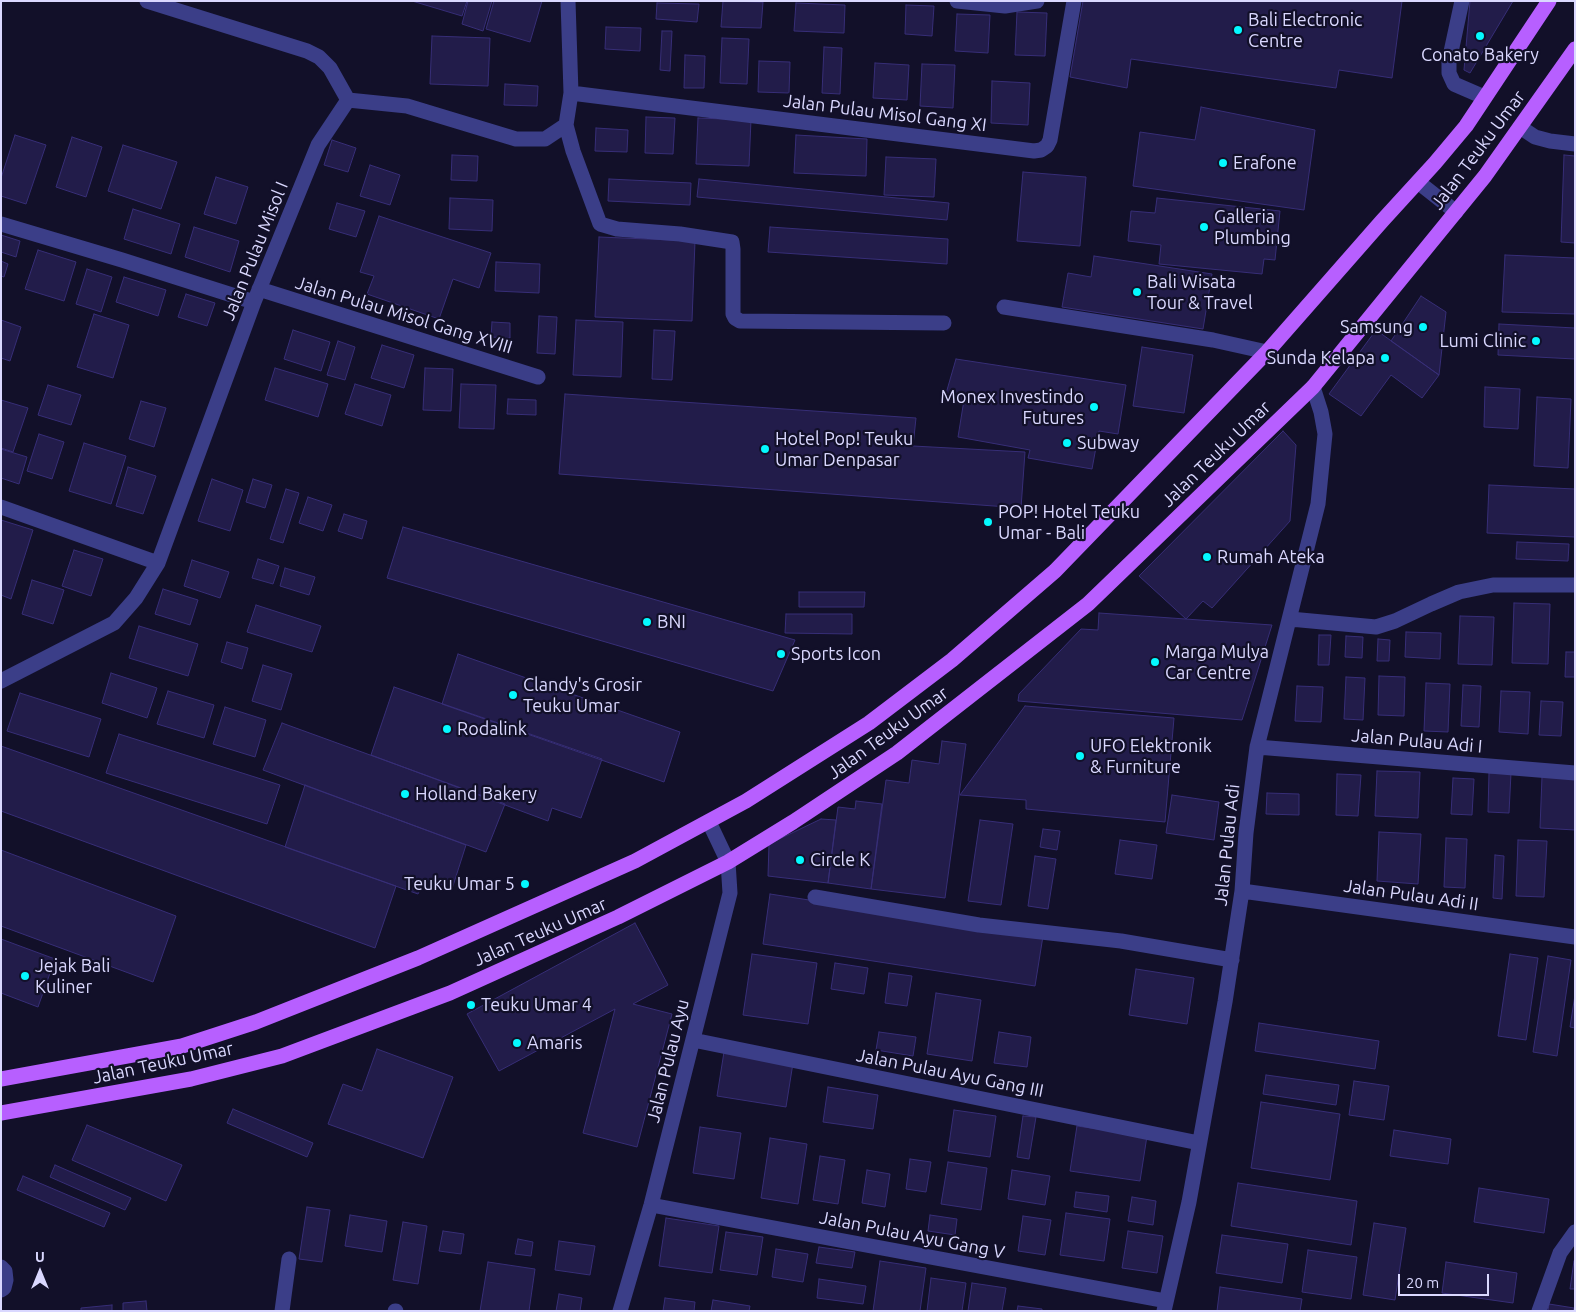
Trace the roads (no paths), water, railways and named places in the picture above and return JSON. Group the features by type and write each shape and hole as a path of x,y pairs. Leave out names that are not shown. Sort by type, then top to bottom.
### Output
{"main road":[{"name":"Jalan Teuku Umar","path":"1,1079 182,1046 256,1022 418,958 635,861 746,801 869,723 952,660 1055,571 1267,352 1466,126 1549,1"},
{"name":"Jalan Teuku Umar","path":"1,1113 191,1079 282,1056 450,994 618,917 728,862 793,822 897,753 1088,604 1313,387 1486,176 1575,49"}],"street":[{"path":"147,1 307,51 319,57 330,68 348,100 407,106 516,138 545,138 566,125"},
{"path":"568,1 571,93 566,125 573,151 600,224 617,229 680,234 732,242 733,314 740,321 944,323"},
{"path":"957,1 1005,6 1037,1"},
{"name":"Jalan Pulau Misol Gang XI","path":"571,93 1034,151 1041,150 1047,146 1050,140 1074,1"},
{"path":"1462,1 1449,61 1449,74 1454,84 1484,97"},
{"name":"Jalan Pulau Misol I","path":"1,681 114,623 136,598 158,563 257,296 318,145 348,100"},
{"path":"1520,127 1535,136 1550,141 1575,144"},
{"path":"1418,182 1456,212"},
{"name":"Jalan Pulau Misol Gang XVIII","path":"1,224 538,377"},
{"path":"1004,307 1214,340 1267,352"},
{"name":"Jalan Pulau Adi","path":"1165,1306 1189,1202 1232,960 1242,891 1246,833 1257,747 1318,504 1325,434 1321,412 1313,387"},
{"path":"1,507 158,563"},
{"path":"1290,619 1376,627 1395,621 1459,592 1492,585 1575,585"},
{"name":"Jalan Pulau Adi I","path":"1257,747 1575,773"},
{"name":"Jalan Pulau Ayu","path":"620,1311 651,1205 730,893 728,862 708,822"},
{"name":"Jalan Pulau Adi II","path":"1242,891 1575,937"},
{"path":"816,897 978,925 1121,941 1232,960"},
{"name":"Jalan Pulau Ayu Gang III","path":"694,1040 1199,1143"},
{"name":"Jalan Pulau Ayu Gang V","path":"651,1205 1165,1306"},
{"path":"1540,1311 1560,1253 1575,1232"},
{"path":"282,1311 289,1259"},
{"path":"1,1267 5,1271 6,1280 4,1288 1,1290"}],"place":[{"name":"Bali Electronic Centre","path":"1238,30"},
{"name":"Conato Bakery","path":"1480,36"},
{"name":"Erafone","path":"1223,163"},
{"name":"Galleria Plumbing","path":"1204,227"},
{"name":"Bali Wisata Tour & Travel","path":"1137,292"},
{"name":"Samsung","path":"1423,327"},
{"name":"Lumi Clinic","path":"1536,341"},
{"name":"Sunda Kelapa","path":"1385,358"},
{"name":"Monex Investindo Futures","path":"1094,407"},
{"name":"Subway","path":"1067,443"},
{"name":"Hotel Pop! Teuku Umar Denpasar","path":"765,449"},
{"name":"POP! Hotel Teuku Umar - Bali","path":"988,522"},
{"name":"Rumah Ateka","path":"1207,557"},
{"name":"BNI","path":"647,622"},
{"name":"Sports Icon","path":"781,654"},
{"name":"Marga Mulya Car Centre","path":"1155,662"},
{"name":"Clandy's Grosir Teuku Umar","path":"513,695"},
{"name":"Rodalink","path":"447,729"},
{"name":"UFO Elektronik & Furniture","path":"1080,756"},
{"name":"Holland Bakery","path":"405,794"},
{"name":"Circle K","path":"800,860"},
{"name":"Teuku Umar 5","path":"525,884"},
{"name":"Jejak Bali Kuliner","path":"25,976"},
{"name":"Teuku Umar 4","path":"471,1005"},
{"name":"Amaris","path":"517,1043"}]}
